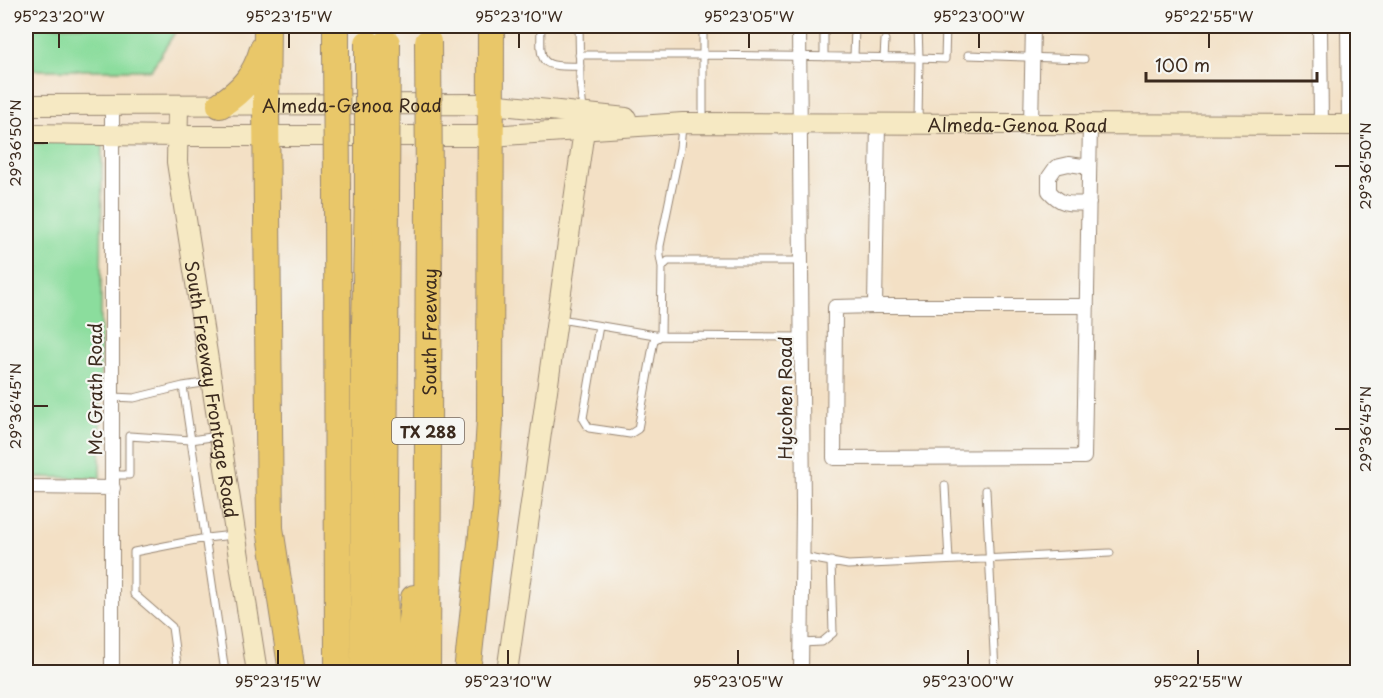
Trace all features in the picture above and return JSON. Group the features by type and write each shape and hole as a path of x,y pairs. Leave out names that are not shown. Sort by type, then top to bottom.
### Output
{"highway":[{"path":"467,672 485,506 490,420 491,26"},
{"path":"267,30 270,528 291,672"},
{"path":"220,105 236,95 248,82 259,62 267,30"},
{"path":"377,34 377,199 384,490 385,672"},
{"name":"South Freeway","path":"427,672 428,34"},
{"path":"336,38 338,672"},
{"path":"364,672 364,367 377,199"},
{"path":"338,439 364,672"},
{"path":"409,672 409,635 428,508"}],"main road":[{"name":"Almeda-Genoa Road","path":"26,105 491,104 584,122"},
{"name":"South Freeway Frontage Road","path":"178,106 177,162 257,672"},
{"name":"Almeda-Genoa Road","path":"26,134 491,136 584,122 1353,125"},
{"path":"507,672 584,122"}],"street":[{"name":"Hycohen Road","path":"799,26 803,557 801,672"},
{"path":"1031,124 1033,26"},
{"path":"1320,26 1321,125"},
{"path":"1348,26 1353,125"},
{"name":"Mc Grath Road","path":"112,106 112,672"},
{"path":"875,306 878,123"},
{"path":"1087,306 835,307 834,458 1084,457 1087,306 1089,203 1090,124"},
{"path":"1089,167 1069,164 1056,167 1049,177 1049,191 1058,200 1071,204 1089,203"},
{"path":"26,487 113,481"}],"lane":[{"path":"541,26 542,58 555,66 580,66"},
{"path":"579,26 584,122"},
{"path":"703,26 703,123"},
{"path":"824,26 824,57"},
{"path":"854,57 855,26"},
{"path":"918,26 918,124"},
{"path":"579,55 945,59 946,26"},
{"path":"884,58 885,40"},
{"path":"968,55 1084,59"},
{"path":"661,336 660,246 680,148 680,123"},
{"path":"662,267 668,261 802,261"},
{"path":"557,318 661,336 802,337"},
{"path":"598,326 583,418 589,428 630,434 638,429 654,340 661,336"},
{"path":"112,397 134,398 183,386 212,382"},
{"path":"183,386 225,672"},
{"path":"113,481 129,475 129,436 191,440 221,435"},
{"path":"945,486 949,560"},
{"path":"986,490 995,672"},
{"path":"178,672 172,627 134,594 134,552 236,534"},
{"path":"803,557 848,565 1110,553"},
{"path":"801,642 822,642 833,633 831,561"}],"green space":[{"path":"26,26 179,26 151,70 26,70"},
{"path":"26,140 102,141 100,478 26,477"}]}
